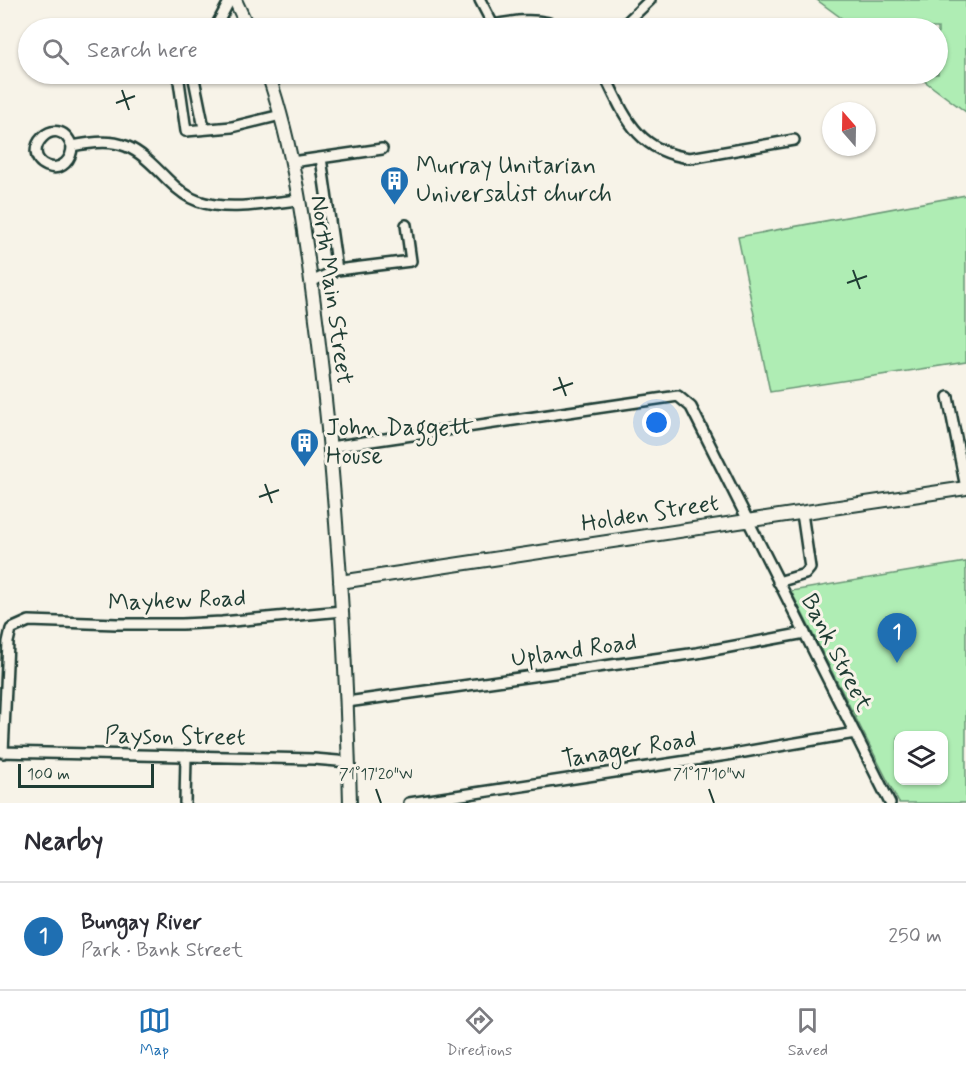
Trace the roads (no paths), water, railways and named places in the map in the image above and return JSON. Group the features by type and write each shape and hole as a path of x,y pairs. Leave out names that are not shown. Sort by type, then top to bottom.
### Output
{"main road":[{"path":"235,0 243,18"},
{"name":"North Main Street","path":"271,84 292,162 311,282 330,447 342,611 350,803"},
{"name":"Holden Street","path":"340,582 966,488"}],"street":[{"path":"220,18 230,0"},
{"path":"480,0 489,18"},
{"path":"631,18 650,0"},
{"path":"179,84 186,131 232,127 281,115"},
{"path":"195,84 204,128"},
{"path":"609,84 631,126 644,140 661,151 675,156 690,158 794,140"},
{"path":"72,146 99,142 128,146 146,158 177,189 188,196 210,204 236,206 298,200"},
{"path":"292,162 382,149"},
{"path":"321,158 337,270"},
{"path":"311,282 337,270 411,261 406,225"},
{"name":"Bank Street","path":"330,447 678,396 691,407 890,803"},
{"path":"948,397 966,488"},
{"path":"778,582 806,574 810,568 802,513"},
{"name":"Mayhew Road","path":"1,752 8,642 14,626 29,621 117,624 222,622 342,611"},
{"name":"Upland Road","path":"347,702 697,653 805,633"},
{"name":"Tanager Road","path":"409,803 727,755 855,733"},
{"name":"Payson Street","path":"1,752 349,762"},
{"path":"185,803 186,756"}],"place":[{"name":"Murray Unitarian Universalist church","path":"395,206"},
{"name":"John Daggett House","path":"305,468"},
{"name":"Bungay River","path":"897,663"}]}
